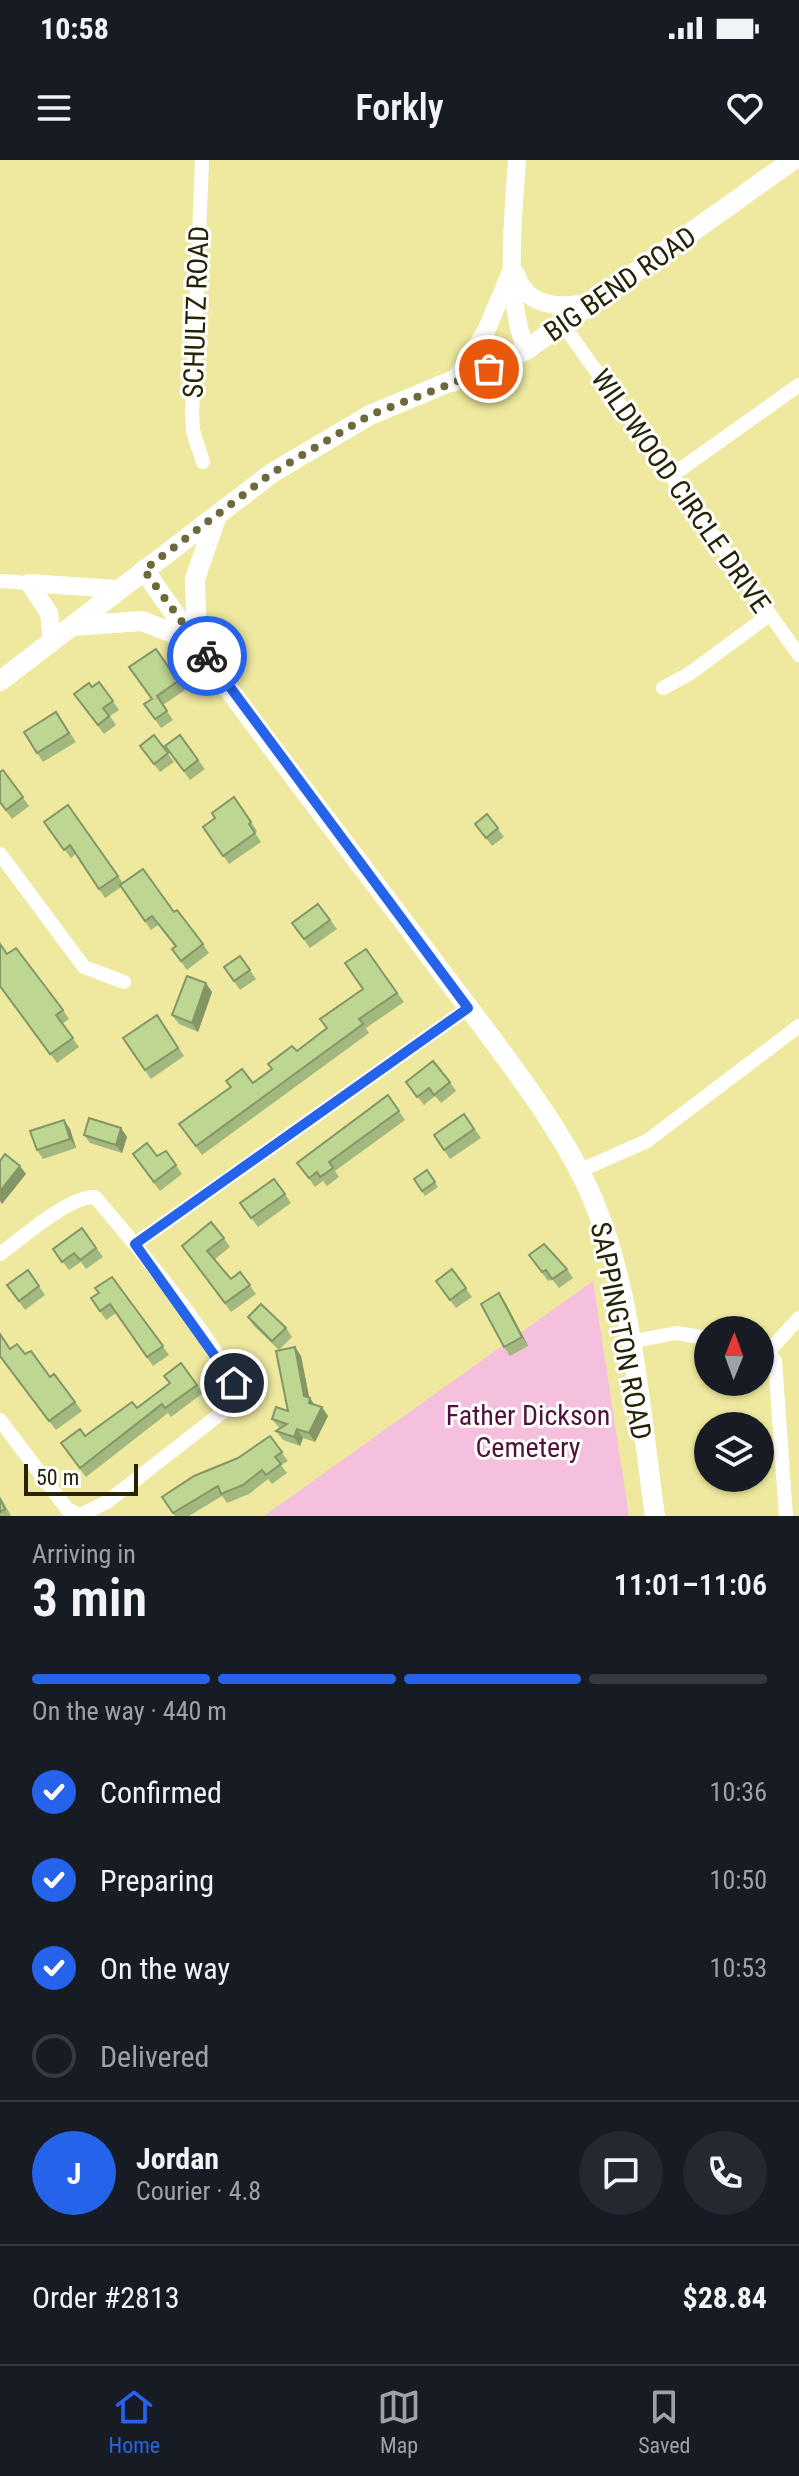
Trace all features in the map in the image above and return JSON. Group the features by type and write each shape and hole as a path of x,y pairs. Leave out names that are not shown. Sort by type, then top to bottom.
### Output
{"main road":[{"name":"BIG BEND ROAD","path":"0,681 218,511 272,473 370,415 526,350 564,326 793,160"},
{"path":"73,626 142,621 197,643 195,579 218,511"},
{"name":"SAPPINGTON ROAD","path":"144,570 468,1008 566,1147 579,1171 609,1243 630,1342 655,1516"}],"street":[{"name":"SCHULTZ ROAD","path":"202,160 192,414 193,431 203,462"},
{"path":"517,160 513,264 516,324 526,350"},
{"path":"513,264 517,280 527,294 540,301 561,308 600,300"},
{"path":"453,383 486,331 513,264"},
{"name":"WILDWOOD CIRCLE DRIVE","path":"564,326 799,655"},
{"path":"671,476 799,385"},
{"path":"0,581 116,589"},
{"path":"29,583 49,613 52,643"},
{"path":"663,688 689,674 769,615"},
{"path":"0,854 84,967 124,982"},
{"path":"135,1244 468,1008"},
{"path":"579,1171 647,1141 799,1026"},
{"path":"0,1254 84,1197 95,1197 135,1244 222,1362 238,1392 238,1400 232,1407 107,1502 80,1515 67,1509 0,1420"},
{"path":"774,1341 799,1318"},
{"path":"630,1342 676,1333 694,1336"},
{"path":"774,1360 786,1516"}],"green space":[{"name":"Father Dickson Cemetery","path":"593,1281 629,1516 264,1516"}],"building":[{"path":"156,649 178,681 157,696 167,711 155,719 144,704 152,699 129,667"},
{"path":"99,682 113,701 103,708 109,716 98,725 74,694 89,683 92,687"},
{"path":"56,712 69,733 37,753 24,732"},
{"path":"154,735 168,753 154,764 140,746"},
{"path":"180,735 198,760 184,771 165,746"},
{"path":"3,770 23,797 6,810 0,802 0,772"},
{"path":"234,797 255,833 223,856 203,827 215,818 212,813"},
{"path":"68,805 118,876 99,889 70,845 64,850 44,822"},
{"path":"487,814 498,828 486,838 475,824"},
{"path":"143,869 174,912 177,910 203,944 181,961 172,949 176,946 152,916 145,921 120,885"},
{"path":"318,904 330,920 304,939 292,923"},
{"path":"0,944 7,954 16,948 63,1010 56,1015 73,1038 50,1054 0,986"},
{"path":"366,949 397,993 359,1019 363,1024 196,1146 179,1124 231,1087 226,1081 242,1069 253,1083 272,1069 268,1064 292,1046 297,1051 327,1028 320,1019 363,989 345,963"},
{"path":"240,956 250,970 234,981 224,967"},
{"path":"187,976 206,983 192,1023 172,1015"},
{"path":"157,1015 178,1048 145,1070 123,1038"},
{"path":"433,1061 450,1082 434,1095 429,1088 417,1097 406,1082"},
{"path":"388,1095 399,1111 329,1162 333,1168 320,1177 317,1172 309,1178 297,1163"},
{"path":"464,1114 474,1129 444,1150 434,1135"},
{"path":"89,1118 121,1128 116,1145 84,1135"},
{"path":"64,1120 70,1139 37,1150 30,1131"},
{"path":"147,1143 157,1156 166,1151 176,1165 154,1182 133,1154"},
{"path":"5,1154 20,1166 0,1191 0,1161"},
{"path":"427,1170 435,1182 422,1191 414,1179"},
{"path":"274,1179 285,1194 251,1218 240,1203"},
{"path":"211,1222 224,1238 207,1251 231,1279 240,1272 250,1285 225,1303 182,1246"},
{"path":"82,1228 96,1248 80,1260 74,1253 62,1262 53,1249"},
{"path":"544,1244 567,1269 552,1279 529,1255"},
{"path":"452,1269 466,1288 450,1300 436,1281"},
{"path":"28,1270 39,1286 19,1301 7,1285"},
{"path":"112,1277 163,1346 147,1357 110,1304 100,1311 91,1298 99,1293 95,1288"},
{"path":"499,1293 522,1337 504,1347 481,1304"},
{"path":"261,1304 286,1328 272,1341 248,1317"},
{"path":"0,1334 10,1349 17,1344 25,1354 31,1351 50,1377 54,1374 75,1402 49,1421 0,1356"},
{"path":"295,1347 304,1396 310,1398 309,1403 322,1407 309,1433 297,1429 294,1437 276,1431 287,1424 272,1419 276,1407 288,1411 276,1351"},
{"path":"181,1363 197,1385 165,1408 162,1404 80,1468 61,1443 80,1429 85,1436 132,1402 137,1408 170,1383 164,1376"},
{"path":"270,1436 282,1452 275,1457 281,1464 266,1475 262,1470 243,1485 221,1494 218,1486 173,1513 162,1497 194,1476 238,1458"}],"way so far":[{"path":"207,656 144,570 272,473 370,415 400,400 489,369"}],"route":[{"path":"207,656 468,1008 311,1123 135,1244 222,1362 234,1383"}]}
